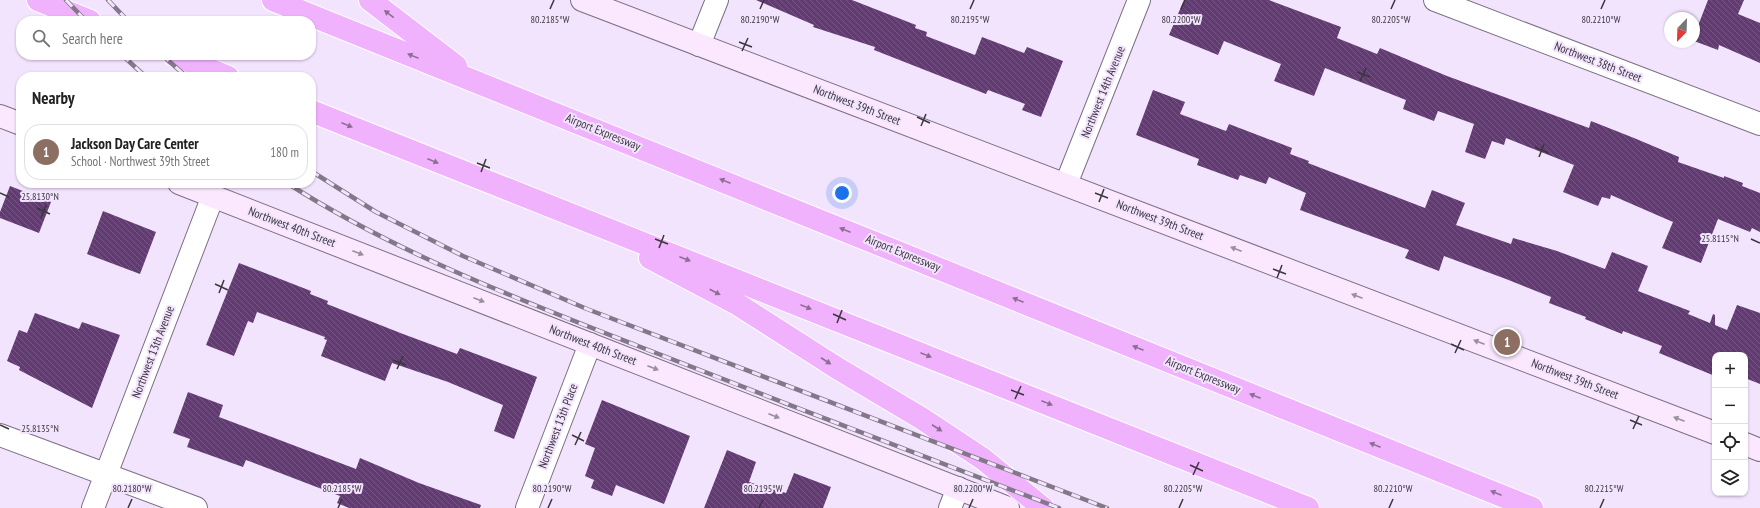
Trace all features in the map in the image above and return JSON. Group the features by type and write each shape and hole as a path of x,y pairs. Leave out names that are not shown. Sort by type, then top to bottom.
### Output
{"highway":[{"path":"38,0 78,16"},
{"name":"Airport Expressway","path":"273,0 313,16"},
{"path":"370,0 475,81"},
{"name":"Airport Expressway","path":"316,17 1532,508"},
{"path":"186,60 216,72"},
{"path":"316,113 752,285 1308,508"},
{"path":"557,209 738,304 837,368 921,418 983,459 1043,508"}],"main road":[{"name":"Northwest 39th Street","path":"582,0 1712,432"},
{"path":"0,116 16,122"},
{"name":"Northwest 40th Street","path":"192,188 590,344 954,498 1008,508"},
{"path":"1748,445 1760,450"}],"street":[{"path":"699,45 717,0"},
{"name":"Northwest 14th Avenue","path":"1066,184 1139,0"},
{"name":"Northwest 38th Street","path":"1435,0 1760,124"},
{"name":"Northwest 13th Avenue","path":"93,508 213,196"},
{"name":"Northwest 13th Place","path":"527,508 590,344"},
{"path":"0,435 196,508"}],"building":[{"path":"756,0 852,0 916,25 915,28 927,32 926,36 975,55 982,37 1024,53 1027,47 1063,61 1041,117 1022,110 1025,104 988,90 986,94 874,50 875,47 813,27 814,25"},
{"path":"1184,0 1269,0 1341,27 1337,38 1377,54 1380,48 1447,76 1589,128 1591,121 1634,138 1679,157 1678,162 1743,183 1742,186 1760,193 1760,232 1752,228 1750,232 1718,219 1701,263 1662,248 1673,222 1611,195 1610,199 1602,197 1598,206 1563,192 1574,165 1506,138 1504,145 1492,141 1485,159 1465,152 1474,124 1438,111 1434,121 1403,109 1406,100 1325,68 1314,96 1274,81 1281,64 1224,41 1218,55 1169,35"},
{"path":"1708,0 1744,0 1738,14 1760,23 1760,63 1719,45 1718,50 1700,43 1700,21"},
{"path":"1153,90 1185,102 1180,114 1226,131 1229,124 1292,148 1290,154 1309,161 1308,163 1425,208 1432,190 1465,203 1456,225 1511,244 1513,238 1557,251 1605,269 1612,252 1648,266 1638,291 1690,311 1688,314 1710,323 1713,314 1715,315 1715,325 1727,330 1737,305 1760,313 1760,384 1748,379 1748,352 1712,352 1712,375 1659,353 1662,346 1623,331 1622,334 1585,319 1586,317 1549,303 1551,297 1506,279 1444,256 1439,271 1405,258 1409,250 1300,210 1306,193 1269,177 1266,184 1240,175 1238,180 1197,165 1199,159 1136,135"},
{"path":"10,186 51,202 39,233 0,218 0,212"},
{"path":"103,211 156,232 140,274 87,254"},
{"path":"239,263 311,291 310,294 328,301 327,304 403,334 457,354 460,348 537,377 514,439 494,431 503,405 448,382 392,363 385,381 321,356 327,340 324,339 325,337 257,312 253,323 248,321 234,356 206,345"},
{"path":"35,313 79,329 82,322 120,335 92,408 19,370 20,367 7,361 19,330 27,333"},
{"path":"188,392 223,405 219,417 356,469 360,458 419,483 481,505 480,508 349,508 337,503 340,496 246,460 243,467 187,447 190,439 173,433"},
{"path":"602,400 690,436 664,504 616,485 612,496 591,488 594,480 585,476 595,448 585,444"},
{"path":"727,450 756,462 749,482 786,493 794,473 831,487 823,508 704,508"}],"railway":[{"path":"66,0 81,16"},
{"path":"108,0 123,16"},
{"path":"127,60 141,72"},
{"path":"168,60 181,72"},
{"path":"316,174 376,212 463,256 587,309 1107,508"},
{"path":"295,188 328,208 414,253 503,292 743,387 1059,508"}],"place":[{"name":"Jackson Day Care Center","path":"1507,342"}]}
